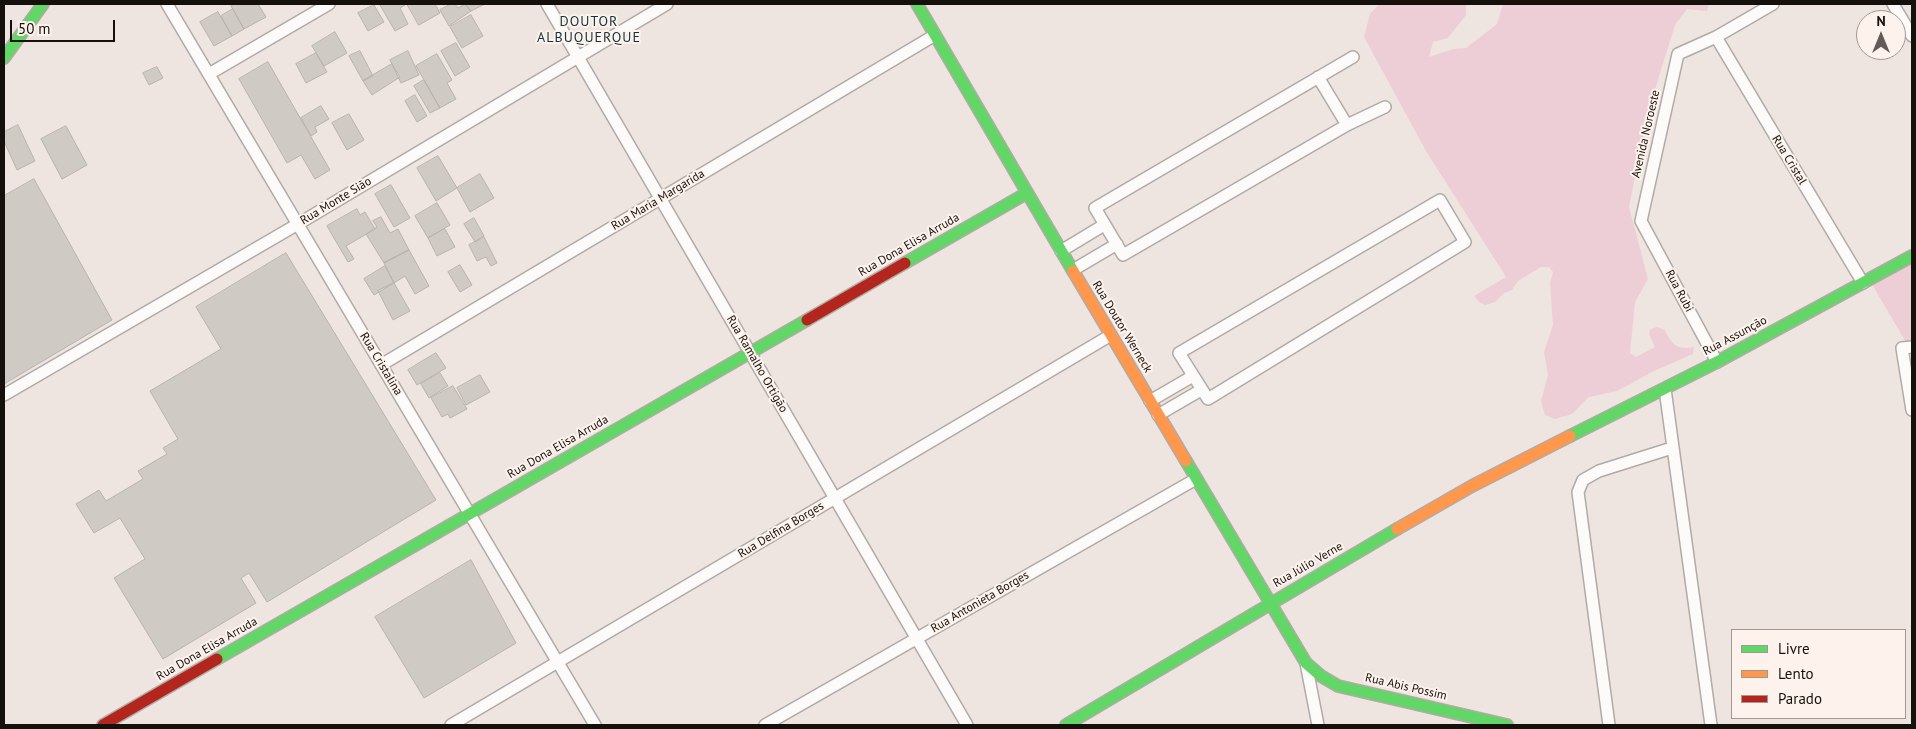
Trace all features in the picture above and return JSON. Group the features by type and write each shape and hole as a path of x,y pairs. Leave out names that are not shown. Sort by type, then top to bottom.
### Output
{"street":[{"path":"4,58 43,4"},
{"name":"Rua Cristalina","path":"167,4 595,725"},
{"path":"209,74 329,4"},
{"name":"Rua Ramalho Ortigão","path":"547,4 967,725"},
{"name":"Rua Monte Sião","path":"4,395 298,224 667,4"},
{"name":"Rua Doutor Werneck","path":"916,4 1306,663"},
{"path":"1716,38 1773,4"},
{"path":"1893,4 1912,36"},
{"name":"Rua Maria Margarida","path":"381,364 936,35"},
{"name":"Avenida Noroeste","path":"1641,220 1678,54 1716,38"},
{"name":"Rua Cristal","path":"1716,38 1863,282"},
{"path":"1353,56 1095,208 1104,225 1123,255 1347,125 1385,107"},
{"path":"1318,78 1347,125"},
{"name":"Rua Dona Elisa Arruda","path":"103,725 1027,193"},
{"path":"1440,200 1465,242 1208,399 1201,390 1179,353 1440,200"},
{"name":"Rua Rubi","path":"1641,220 1717,362"},
{"path":"1061,251 1104,225"},
{"path":"1073,270 1117,244"},
{"name":"Rua Assunção","path":"1570,438 1717,362 1912,256"},
{"name":"Rua Delfina Borges","path":"451,725 1111,335"},
{"path":"1912,347 1902,348 1912,410"},
{"path":"1150,401 1193,376"},
{"path":"1665,389 1711,725"},
{"path":"1158,415 1201,390"},
{"name":"Rua Júlio Verne","path":"1066,725 1270,603 1472,486 1570,438"},
{"path":"1609,725 1578,492 1583,480 1599,471 1672,448"},
{"name":"Rua Antonieta Borges","path":"765,725 1196,479"},
{"path":"1306,663 1318,725"},
{"name":"Rua Abis Possim","path":"1306,663 1321,676 1338,686 1506,724"}],"shaded area":[{"path":"1379,4 1466,4 1466,15 1448,38 1433,42 1429,57 1453,49 1466,48 1497,24 1503,4 1709,4 1707,11 1687,9 1675,25 1648,112 1629,207 1648,279 1635,302 1630,353 1636,357 1655,347 1649,334 1650,329 1657,327 1665,330 1673,343 1679,347 1694,347 1693,354 1654,371 1617,391 1589,397 1572,414 1555,419 1545,415 1541,401 1548,375 1544,352 1553,325 1550,283 1553,272 1549,267 1541,267 1518,281 1512,290 1504,293 1495,302 1485,305 1474,296 1506,277 1426,151 1364,37 1370,14"},
{"path":"1912,258 1912,343 1907,344 1870,281"}],"building":[{"path":"235,4 258,4 266,17 244,29 231,6"},
{"path":"381,4 405,4 400,8 408,24 395,31"},
{"path":"407,4 435,4 440,13 419,25"},
{"path":"455,4 458,8 465,4 471,11 449,26 440,10"},
{"path":"466,4 485,4 471,11"},
{"path":"374,5 384,22 368,31 358,13"},
{"path":"233,9 244,29 232,36 221,16"},
{"path":"218,12 232,36 214,46 200,22"},
{"path":"471,15 483,36 462,48 450,27"},
{"path":"335,32 347,53 324,66 312,46"},
{"path":"456,43 470,67 455,76 441,51"},
{"path":"360,51 373,76 363,81 349,56"},
{"path":"408,51 419,75 401,83 390,60"},
{"path":"316,53 327,72 306,83 296,64"},
{"path":"437,54 452,80 447,83 456,99 440,108 416,66"},
{"path":"268,62 330,170 315,179 301,155 287,163 239,79"},
{"path":"392,64 400,77 372,95 363,81"},
{"path":"157,67 163,78 149,85 143,73"},
{"path":"424,80 440,108 430,113 414,86"},
{"path":"415,95 427,116 417,122 405,101"},
{"path":"321,106 329,119 315,127 317,132 311,136 301,118"},
{"path":"349,114 364,140 347,150 332,123"},
{"path":"18,125 35,161 17,170 4,141 4,132"},
{"path":"66,126 87,165 62,179 41,139"},
{"path":"438,156 457,188 436,201 417,168"},
{"path":"480,174 494,198 470,212 457,188"},
{"path":"34,179 112,320 4,384 4,196"},
{"path":"391,185 410,218 394,227 375,194"},
{"path":"437,203 450,225 428,238 415,216"},
{"path":"357,209 360,215 365,212 375,229 346,246 354,259 348,262 327,226"},
{"path":"381,217 390,233 398,229 409,250 384,263 366,234 377,227 373,221"},
{"path":"474,218 484,236 475,242 464,224"},
{"path":"445,229 455,247 437,256 428,238"},
{"path":"484,237 497,263 491,266 486,257 477,261 469,245"},
{"path":"409,250 429,286 415,294 405,276 394,283 384,263"},
{"path":"286,253 436,500 267,602 249,573 241,578 256,603 163,659 114,578 145,559 120,518 94,533 76,504 99,490 106,501 143,479 138,471 167,454 163,448 178,439 150,391 221,349 196,307"},
{"path":"460,265 472,285 460,292 448,272"},
{"path":"385,266 394,283 374,295 364,279"},
{"path":"394,283 410,311 393,320 378,291"},
{"path":"436,353 446,368 417,385 408,370"},
{"path":"440,373 448,386 429,398 421,384"},
{"path":"480,375 490,392 466,405 457,388"},
{"path":"453,386 467,409 450,418 448,414 442,417 431,398"},
{"path":"471,560 516,643 424,698 375,617"}],"traffic: fast":[{"path":"4,58 43,4"},
{"path":"917,4 1073,271"},
{"path":"905,263 1027,193"},
{"path":"1570,436 1717,362 1912,256"},
{"path":"217,659 807,320"},
{"path":"1186,461 1306,663 1321,676 1338,686 1507,725"},
{"path":"1066,725 1397,529"}],"traffic: slow":[{"path":"1073,271 1186,461"},
{"path":"1397,529 1472,486 1570,436"}],"traffic: jam":[{"path":"807,320 905,263"},
{"path":"103,725 217,659"}],"district":[{"name":"DOUTOR ALBUQUERQUE","path":"589,30"}]}
